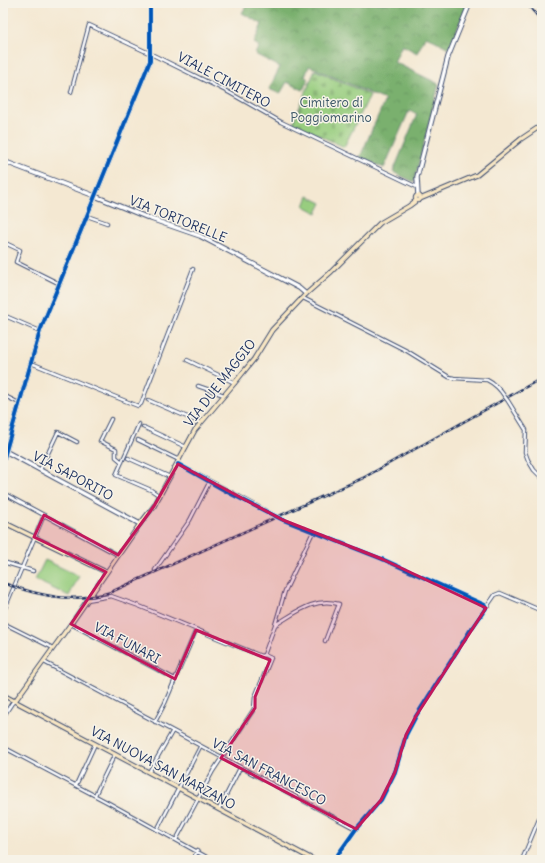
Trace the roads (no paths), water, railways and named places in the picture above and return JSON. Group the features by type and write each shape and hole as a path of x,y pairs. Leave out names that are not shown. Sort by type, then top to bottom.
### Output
{"main road":[{"name":"VIA DUE MAGGIO","path":"15,702 154,506 195,430 254,359 272,330 306,294 330,273 380,223 409,206 418,198 473,176 521,139 542,125"},
{"path":"3,522 106,572"},
{"name":"VIA NUOVA SAN MARZANO","path":"3,695 314,860"}],"street":[{"path":"3,461 40,331 150,61 150,3"},
{"path":"418,198 417,176 448,57 470,3"},
{"name":"VIALE CIMITERO","path":"71,92 89,26 151,54 230,93 281,122 417,187"},
{"name":"VIA TORTORELLE","path":"3,161 151,219 200,236 294,285 306,294"},
{"path":"87,216 107,223"},
{"path":"3,242 20,250 16,262 60,284"},
{"path":"31,363 138,406 141,404 193,269"},
{"path":"303,298 407,351 449,377 482,380 491,382 497,386 526,430 526,452 528,460 534,470 542,478"},
{"path":"3,315 40,331"},
{"path":"188,360 235,383"},
{"path":"198,386 224,395"},
{"path":"3,395 19,403"},
{"path":"148,400 201,423"},
{"path":"111,418 100,441 116,449 116,457 122,462"},
{"path":"139,424 116,475 151,490 160,496"},
{"path":"143,427 186,447"},
{"path":"40,470 58,432 77,442"},
{"path":"138,440 283,520 408,570 485,605 486,608"},
{"name":"VIA SAPORITO","path":"6,451 140,524"},
{"path":"128,458 170,477"},
{"path":"154,570 190,520 210,481"},
{"path":"3,493 118,555"},
{"path":"3,614 44,515"},
{"path":"264,655 285,591 314,532"},
{"path":"3,562 33,570"},
{"path":"334,860 356,829 381,800 395,772 406,734 416,716 469,632 495,595 500,593 542,611"},
{"path":"87,600 111,596 261,656 264,655 271,658 255,697 254,708 221,758 176,840"},
{"path":"275,625 300,610 320,602 338,604 325,641"},
{"path":"3,623 53,648"},
{"name":"VIA FUNARI","path":"71,624 175,679"},
{"path":"44,662 155,722 196,630"},
{"path":"3,717 12,703 15,702"},
{"path":"3,708 7,711"},
{"name":"VIA SAN FRANCESCO","path":"155,722 356,829"},
{"path":"149,772 172,732"},
{"path":"76,785 95,744"},
{"path":"3,747 95,795 212,860"},
{"path":"157,830 200,747"},
{"path":"95,795 115,754"},
{"path":"218,809 240,768"},
{"path":"522,860 542,812"},
{"path":"193,860 197,852"}],"railway":[{"path":"526,3 542,21"},
{"path":"3,583 30,592 57,597 70,598 97,596 111,592 363,478 542,378"}],"park label":[{"name":"Cimitero di Poggiomarino","path":"331,110"}]}
